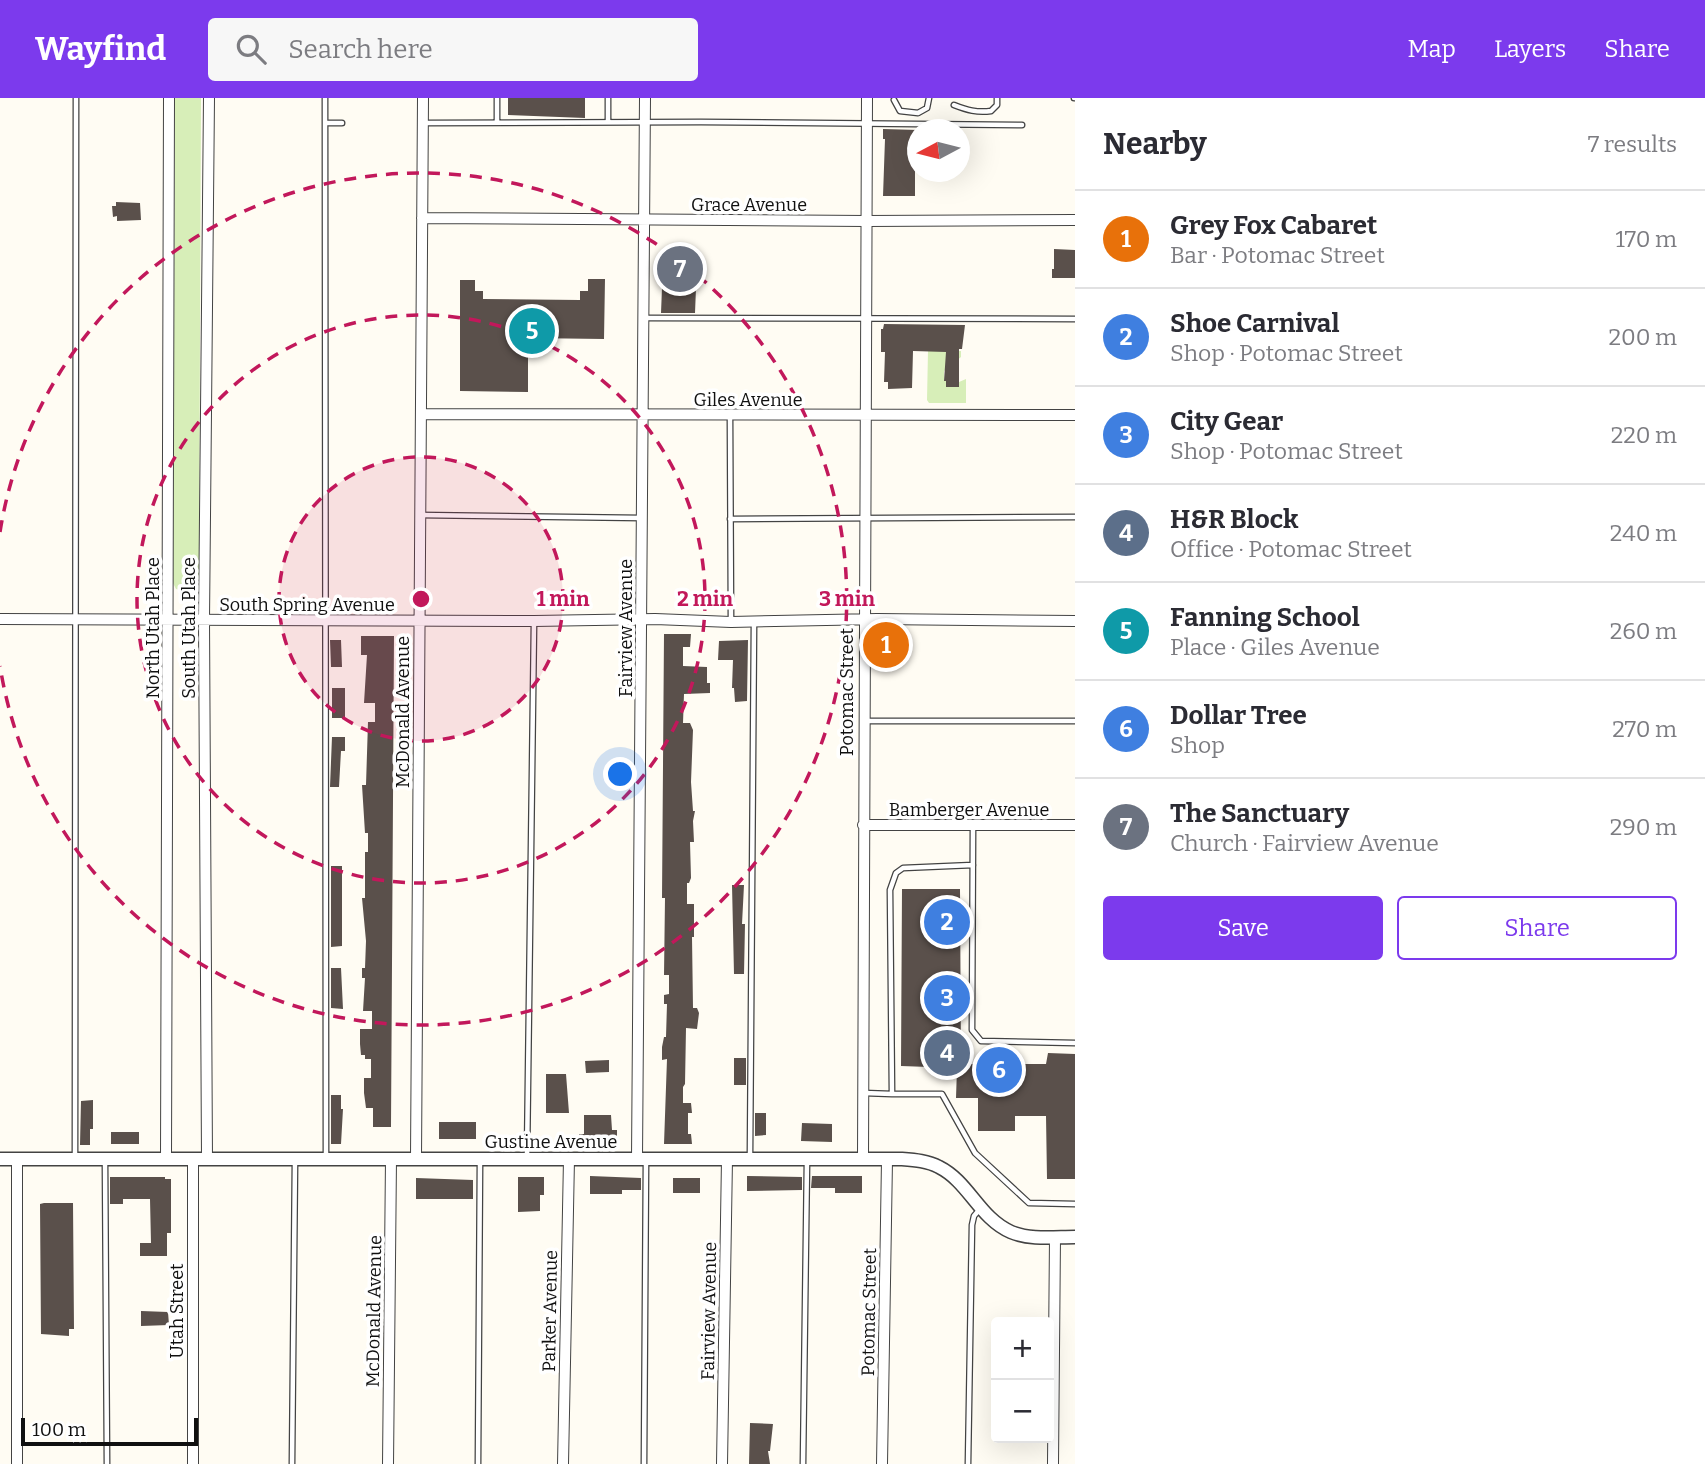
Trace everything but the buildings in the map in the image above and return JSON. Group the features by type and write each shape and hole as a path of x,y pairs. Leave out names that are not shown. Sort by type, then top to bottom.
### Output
{"street":[{"name":"North Utah Place","path":"166,1159 169,98"},
{"name":"South Utah Place","path":"207,1159 204,620 209,98"},
{"name":"McDonald Avenue","path":"416,1159 423,98"},
{"name":"Fairview Avenue","path":"641,1159 645,98"},
{"name":"Potomac Street","path":"863,1159 863,517 867,98"},
{"name":"Grace Avenue","path":"422,218 1075,220"},
{"name":"Giles Avenue","path":"422,414 1075,415"},
{"name":"South Spring Avenue","path":"0,619 1075,621"},
{"name":"Bamberger Avenue","path":"863,825 1075,825"},
{"name":"Gustine Avenue","path":"0,1159 915,1160 940,1167 951,1175 980,1209 1008,1231 1020,1235 1075,1237"},
{"path":"17,1159 17,1464"},
{"name":"Utah Street","path":"193,1159 194,1464"},
{"name":"McDonald Avenue","path":"388,1464 391,1159"},
{"name":"Parker Avenue","path":"563,1464 569,1159"},
{"name":"Fairview Avenue","path":"722,1464 727,1159"},
{"name":"Potomac Street","path":"882,1464 887,1160"},
{"path":"1053,1464 1055,1237"}],"lane":[{"path":"75,1159 76,98"},
{"path":"325,98 326,1159"},
{"path":"497,98 497,122"},
{"path":"608,98 608,122"},
{"path":"894,100 900,111 918,113 927,108 929,98"},
{"path":"954,105 971,111 991,111 997,105 997,98"},
{"path":"423,123 866,122 1022,125"},
{"path":"325,123 342,123"},
{"path":"645,318 1075,319"},
{"path":"730,416 730,622"},
{"path":"419,515 643,518"},
{"path":"730,519 1075,517"},
{"path":"527,1159 534,621"},
{"path":"750,1159 754,622"},
{"path":"863,721 1075,721"},
{"path":"973,825 972,1030 981,1041 1075,1043"},
{"path":"892,1094 890,890 896,873 903,868 973,864"},
{"path":"863,1093 942,1094 975,1153 1029,1203 1075,1204"},
{"path":"104,1159 107,1464"},
{"path":"292,1464 295,1159"},
{"path":"478,1464 480,1159"},
{"path":"641,1159 644,1464"},
{"path":"803,1464 807,1159"},
{"path":"968,1464 972,1225 974,1216 980,1209"}],"green space":[{"path":"175,98 201,98 199,577 193,587 187,590 176,589 173,583"},
{"path":"928,351 961,351 961,357 944,371 944,380 947,387 959,387 959,382 966,379 966,403 929,403"}],"place":[{"name":"The Sanctuary","path":"680,269"},
{"name":"Fanning School","path":"532,331"},
{"name":"Grey Fox Cabaret","path":"886,645"},
{"name":"Shoe Carnival","path":"947,922"},
{"name":"City Gear","path":"947,998"},
{"name":"H&R Block","path":"947,1053"},
{"name":"Dollar Tree","path":"999,1070"}]}
